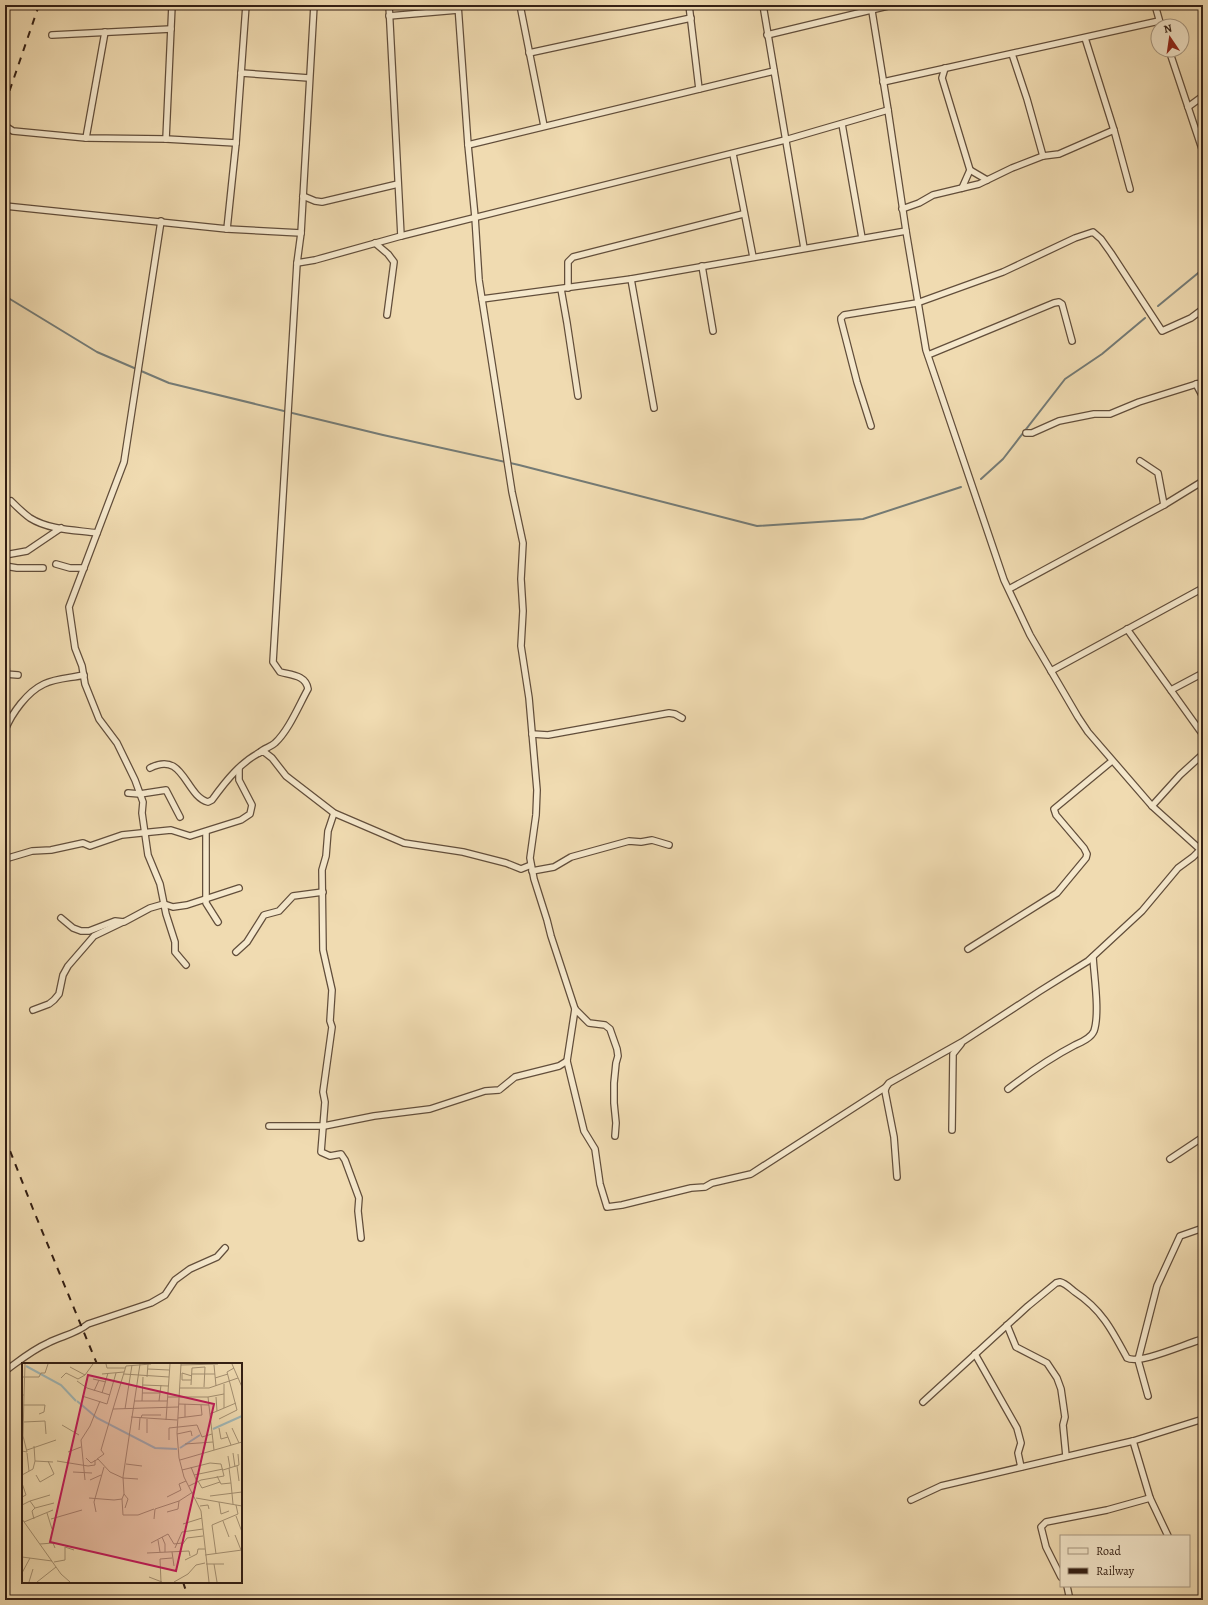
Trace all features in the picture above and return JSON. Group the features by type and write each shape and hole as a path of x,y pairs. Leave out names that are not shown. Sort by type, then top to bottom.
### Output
{"street":[{"path":"166,140 172,5"},
{"path":"227,229 236,143 246,5"},
{"path":"150,768 156,764 163,764 177,769 202,800 208,802 212,800 219,789 239,769 264,748 274,744 308,689 307,683 303,678 280,672 273,662 297,263 301,233 314,5"},
{"path":"389,5 401,236"},
{"path":"520,5 544,126"},
{"path":"689,5 699,89"},
{"path":"762,5 804,248"},
{"path":"767,35 871,7 892,5"},
{"path":"1155,5 1159,18"},
{"path":"575,1009 567,1061 584,1131 594,1149 600,1184 607,1207 622,1206 692,1188 705,1187 712,1183 751,1174 886,1087 889,1083 962,1042 1093,957 1142,911 1178,868 1202,850 1152,806 1112,761 1078,717 1030,635 999,566 928,355 902,209 871,7"},
{"path":"389,16 458,8 468,146 482,299 508,467 522,543 520,579 522,611 521,646 529,698 537,797 530,858 560,968 575,1009 589,1024 605,1025 612,1032 618,1056 614,1083 616,1123 615,1136"},
{"path":"529,53 691,18"},
{"path":"883,82 1150,25"},
{"path":"52,35 171,29"},
{"path":"86,138 105,32"},
{"path":"1085,38 1114,130 1130,189"},
{"path":"1012,54 1027,99 1043,156"},
{"path":"1172,58 1203,152"},
{"path":"945,68 942,78 970,170 962,188"},
{"path":"468,146 544,126 774,71"},
{"path":"933,71 942,78"},
{"path":"241,73 309,78"},
{"path":"1188,107 1203,96"},
{"path":"297,263 315,260 475,217 733,154 888,110"},
{"path":"842,124 862,238"},
{"path":"5,126 13,131 86,138 236,143"},
{"path":"902,209 919,203 933,195 979,184 1043,156 1059,154 1114,130"},
{"path":"733,154 753,257"},
{"path":"970,170 987,180"},
{"path":"303,196 322,202 398,184"},
{"path":"5,206 227,229 301,233"},
{"path":"568,288 568,262 572,257 744,214"},
{"path":"161,221 124,462 69,607 75,648 82,666 85,684 99,719 122,753 136,780 143,802 142,813 148,856 160,884 175,942 175,952 186,965"},
{"path":"482,299 631,279 906,231"},
{"path":"871,426 857,382 841,318 846,315 918,303 1003,272 1075,238 1093,232 1101,239 1111,253 1162,331 1191,318 1203,309"},
{"path":"375,243 388,254 394,262 387,315"},
{"path":"702,266 713,331"},
{"path":"631,279 654,408"},
{"path":"561,289 578,396"},
{"path":"928,355 1054,302 1059,302 1062,304 1072,341"},
{"path":"1026,433 1032,433 1059,421 1094,414 1110,414 1139,402 1203,382"},
{"path":"1196,384 1203,397"},
{"path":"1140,461 1158,473 1164,505"},
{"path":"1009,589 1164,505 1203,481"},
{"path":"11,501 30,518 42,523 60,528 97,534"},
{"path":"5,555 27,551 60,528"},
{"path":"56,564 70,568 84,568"},
{"path":"5,566 17,568 43,568"},
{"path":"1051,671 1203,588"},
{"path":"1127,629 1203,735"},
{"path":"5,671 18,675"},
{"path":"1171,690 1203,672"},
{"path":"5,730 24,700 44,684 84,675"},
{"path":"532,734 548,736 669,713 675,714 682,718"},
{"path":"259,753 265,752 272,758 286,776 334,813 404,843 463,852 506,863 521,869 554,867 571,857 629,841 641,842 652,840 669,845"},
{"path":"1152,806 1180,775 1203,754"},
{"path":"968,949 1057,893 1086,858 1087,854 1084,848 1056,815 1054,809 1112,761"},
{"path":"5,859 32,851 51,850 83,843 90,846 115,837 145,833 171,830 190,836 241,820 250,814 252,805 239,780 239,769"},
{"path":"128,793 140,794 166,790 180,817"},
{"path":"334,813 328,831 326,856 322,870 324,950 332,990 330,1021 332,1027 324,1092 324,1126 321,1152 330,1156 341,1154 345,1160 359,1198 358,1211 361,1238"},
{"path":"206,832 206,903 218,922"},
{"path":"33,1010 49,1004 59,994 63,975 68,966 94,936 150,908 164,904 174,907 206,899 239,888"},
{"path":"236,952 247,942 264,915 279,911 293,896 323,892"},
{"path":"61,918 73,928 81,931 89,931 115,921 124,922"},
{"path":"1008,1089 1050,1058 1087,1039 1093,1033 1096,1007 1093,957"},
{"path":"952,1130 953,1054 962,1042"},
{"path":"269,1126 324,1126 374,1116 430,1109 485,1091 499,1090 515,1077 559,1066 567,1061"},
{"path":"886,1087 885,1091 894,1136 897,1177"},
{"path":"1170,1159 1203,1137"},
{"path":"1148,1396 1138,1360 1157,1286 1180,1236 1203,1228"},
{"path":"5,1371 35,1350 77,1331 88,1324 151,1303 165,1295 175,1280 200,1263 217,1257 225,1248"},
{"path":"923,1402 1007,1325 1056,1283 1060,1282 1096,1308 1110,1326 1127,1358 1131,1360 1138,1360 1203,1339"},
{"path":"1007,1325 1016,1347 1047,1363 1057,1378 1061,1389 1065,1417 1063,1425 1066,1456"},
{"path":"975,1354 1017,1428 1021,1443 1018,1452 1021,1467"},
{"path":"911,1500 941,1486 1134,1441 1203,1419"},
{"path":"1134,1441 1150,1498 1168,1535"},
{"path":"1060,1575 1043,1539 1041,1527 1046,1522 1107,1510 1150,1498"},
{"path":"1067,1587 1070,1600"}],"waterway":[{"path":"1158,306 1203,269"},
{"path":"5,296 97,352 169,383 383,435 519,465 757,526 863,519 961,487"},
{"path":"981,479 1003,459 1065,379 1102,354 1145,318"}],"railway":[{"path":"5,104 39,5"},
{"path":"5,1138 97,1363"},
{"path":"183,1583 189,1600"}]}
